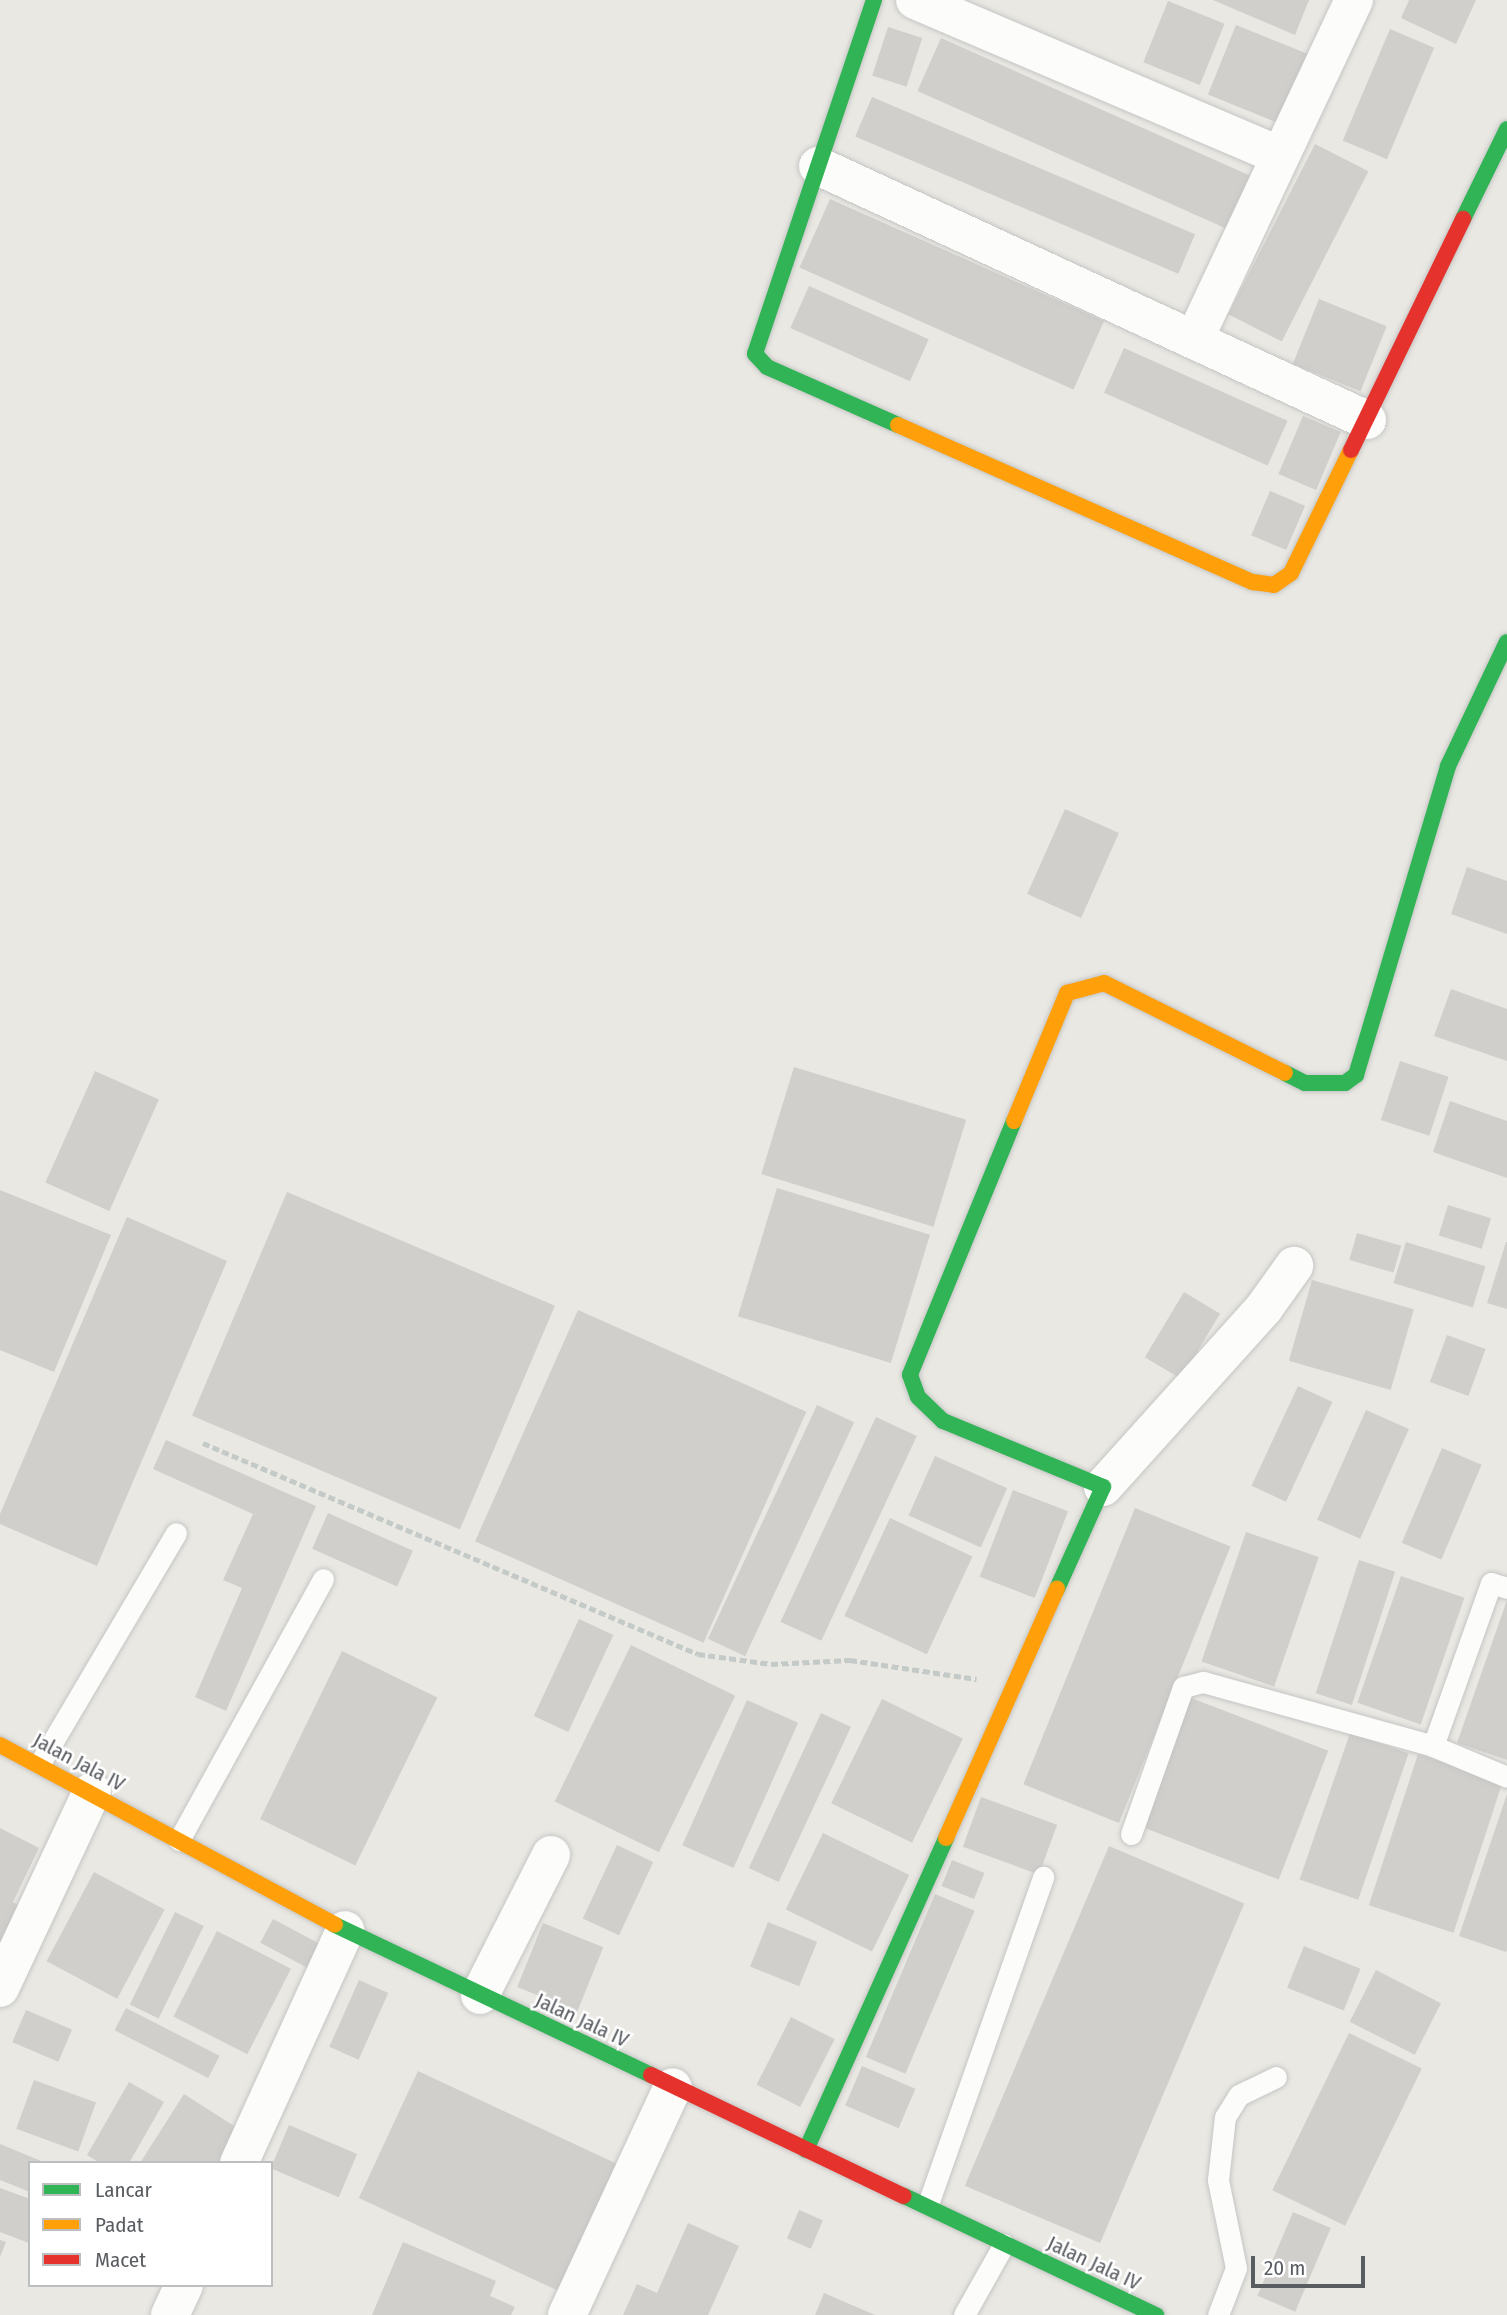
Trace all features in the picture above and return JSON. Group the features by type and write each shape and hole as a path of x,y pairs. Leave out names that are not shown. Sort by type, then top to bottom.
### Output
{"street":[{"path":"874,0 758,334 755,354 767,367 1253,582 1274,585 1291,573 1507,129"},
{"path":"915,0 1280,156"},
{"path":"1194,340 1354,0"},
{"path":"818,166 1367,420"},
{"path":"1102,1487 943,1421 918,1398 910,1375 1067,993 1104,983 1305,1083 1345,1083 1356,1075 1448,766 1507,642"},
{"path":"806,2150 1008,1687 1102,1487 1264,1308 1294,1266"},
{"name":"Jalan Jala IV","path":"0,1745 40,1763 345,1930 806,2150 928,2204 1004,2244 1156,2315"},
{"path":"0,1988 92,1792"},
{"path":"480,1995 551,1855"},
{"path":"240,2161 345,1930"},
{"path":"567,2315 673,2087"},
{"path":"170,2315 183,2287"}],"lane":[{"path":"40,1763 176,1533"},
{"path":"179,1840 323,1579"},
{"path":"1433,1746 1490,1583 1507,1588"},
{"path":"1131,1834 1183,1687 1193,1683 1433,1746 1507,1777"},
{"path":"928,2204 1044,1877"},
{"path":"1218,2315 1236,2268 1218,2180 1225,2117 1239,2095 1276,2077"},
{"path":"964,2315 1004,2244"}],"path":[{"path":"203,1443 698,1654 771,1664 850,1660 956,1673 1008,1687"}],"building":[{"path":"1213,0 1309,0 1295,35"},
{"path":"1409,0 1476,0 1456,44 1401,18"},
{"path":"1168,1 1225,24 1200,85 1143,62"},
{"path":"1236,25 1311,55 1283,125 1208,95"},
{"path":"888,27 922,38 906,87 872,76"},
{"path":"1390,29 1434,48 1387,159 1343,140"},
{"path":"941,38 1250,175 1226,228 917,91"},
{"path":"872,97 1195,234 1178,274 855,137"},
{"path":"1315,144 1368,171 1282,341 1228,314"},
{"path":"830,199 1104,321 1074,390 799,268"},
{"path":"809,286 929,339 910,381 790,328"},
{"path":"1319,299 1387,326 1360,391 1293,364"},
{"path":"1124,348 1288,421 1268,466 1104,393"},
{"path":"1303,416 1341,432 1316,490 1278,474"},
{"path":"1270,491 1305,506 1286,550 1251,535"},
{"path":"1065,809 1119,833 1081,918 1027,894"},
{"path":"1467,867 1507,881 1507,934 1451,914"},
{"path":"1451,989 1507,1009 1507,1061 1434,1036"},
{"path":"1400,1061 1449,1077 1429,1136 1381,1120"},
{"path":"794,1067 966,1120 933,1227 761,1174"},
{"path":"95,1071 159,1099 109,1211 45,1182"},
{"path":"1450,1101 1507,1121 1507,1178 1433,1152"},
{"path":"777,1188 930,1235 891,1363 738,1316"},
{"path":"0,1190 111,1235 54,1372 0,1350"},
{"path":"287,1192 555,1306 460,1529 192,1416"},
{"path":"1448,1205 1491,1218 1482,1249 1439,1236"},
{"path":"127,1217 227,1261 97,1566 0,1524 0,1514"},
{"path":"1357,1233 1401,1246 1394,1273 1349,1260"},
{"path":"1406,1242 1485,1266 1473,1307 1393,1283"},
{"path":"1507,1242 1507,1309 1487,1303"},
{"path":"1312,1280 1414,1309 1391,1390 1289,1361"},
{"path":"1184,1292 1220,1314 1181,1379 1145,1357"},
{"path":"578,1310 806,1412 703,1643 475,1541"},
{"path":"1447,1335 1486,1349 1468,1396 1430,1382"},
{"path":"1298,1386 1332,1402 1286,1502 1252,1486"},
{"path":"817,1405 854,1422 745,1656 708,1639"},
{"path":"1366,1410 1409,1429 1360,1539 1317,1520"},
{"path":"876,1417 917,1436 821,1641 780,1622"},
{"path":"166,1440 316,1506 226,1711 195,1697 242,1588 223,1580 253,1514 153,1469"},
{"path":"1442,1448 1482,1465 1441,1560 1402,1543"},
{"path":"935,1456 1007,1488 981,1548 909,1515"},
{"path":"1013,1490 1068,1511 1035,1598 980,1577"},
{"path":"1135,1508 1230,1547 1119,1823 1023,1784"},
{"path":"328,1513 413,1551 397,1586 312,1549"},
{"path":"890,1518 972,1556 927,1654 844,1616"},
{"path":"1246,1532 1319,1557 1274,1687 1201,1662"},
{"path":"1359,1560 1395,1572 1352,1705 1316,1693"},
{"path":"1401,1576 1464,1598 1421,1725 1357,1703"},
{"path":"1507,1600 1507,1760 1457,1743"},
{"path":"579,1619 613,1635 568,1732 534,1716"},
{"path":"631,1645 735,1696 659,1852 555,1801"},
{"path":"342,1651 437,1697 355,1866 260,1819"},
{"path":"1191,1698 1328,1751 1279,1880 1142,1827"},
{"path":"882,1699 963,1738 912,1843 831,1803"},
{"path":"747,1700 798,1723 733,1868 682,1845"},
{"path":"821,1713 851,1727 779,1882 749,1868"},
{"path":"1350,1733 1409,1753 1358,1900 1300,1880"},
{"path":"1418,1754 1503,1782 1454,1933 1369,1905"},
{"path":"1507,1794 1507,1950 1506,1952 1459,1936"},
{"path":"981,1797 1057,1825 1039,1875 963,1847"},
{"path":"0,1828 39,1848 13,1902 23,1908 0,1953"},
{"path":"823,1833 909,1875 872,1951 786,1909"},
{"path":"617,1845 653,1862 619,1935 583,1918"},
{"path":"1109,1846 1244,1903 1100,2243 965,2186"},
{"path":"952,1860 984,1873 974,1899 942,1886"},
{"path":"94,1872 165,1910 117,1999 47,1961"},
{"path":"935,1894 975,1911 905,2074 866,2057"},
{"path":"175,1912 204,1926 159,2019 130,2005"},
{"path":"273,1919 324,1946 312,1970 260,1943"},
{"path":"768,1922 817,1942 799,1986 750,1967"},
{"path":"543,1923 603,1947 577,2011 517,1987"},
{"path":"217,1931 291,1969 247,2054 173,2017"},
{"path":"1304,1946 1361,1969 1344,2011 1287,1988"},
{"path":"1376,1970 1441,2003 1415,2055 1350,2022"},
{"path":"359,1980 388,1993 359,2060 329,2047"},
{"path":"126,2008 220,2056 208,2078 115,2030"},
{"path":"26,2010 72,2030 58,2062 12,2042"},
{"path":"791,2017 835,2039 800,2107 756,2085"},
{"path":"1349,2033 1422,2069 1345,2226 1272,2190"},
{"path":"862,2066 915,2089 899,2128 845,2106"},
{"path":"418,2071 624,2167 565,2294 359,2198"},
{"path":"34,2080 96,2103 78,2151 16,2129"},
{"path":"129,2082 164,2102 130,2161 97,2161 87,2155"},
{"path":"184,2094 242,2131 223,2161 141,2161"},
{"path":"289,2125 357,2154 339,2197 273,2169 273,2163"},
{"path":"0,2144 41,2161 28,2161 28,2191 0,2180"},
{"path":"0,2188 28,2198 28,2243 0,2232"},
{"path":"799,2210 823,2220 811,2249 787,2239"},
{"path":"1293,2212 1331,2228 1295,2312 1257,2296"},
{"path":"688,2223 739,2246 708,2315 623,2315 637,2284 657,2293"},
{"path":"0,2240 6,2242 0,2257"},
{"path":"403,2242 496,2281 490,2296 515,2307 511,2315 372,2315"},
{"path":"824,2293 875,2315 815,2315"}],"traffic: fast":[{"path":"874,0 755,354 767,367 898,425"},
{"path":"1463,219 1507,129"},
{"path":"1285,1073 1305,1083 1345,1083 1356,1075 1448,766 1507,642"},
{"path":"1014,1121 910,1375 918,1397 943,1421 1103,1487 1057,1589"},
{"path":"806,2150 946,1838"},
{"path":"335,1925 651,2075"},
{"path":"904,2196 1156,2315"}],"traffic: slow":[{"path":"898,425 1253,582 1274,585 1291,573 1351,450"},
{"path":"1014,1121 1067,993 1104,983 1285,1073"},
{"path":"946,1838 1057,1589"},
{"path":"0,1745 335,1925"}],"traffic: jam":[{"path":"1351,450 1463,219"},
{"path":"651,2075 904,2196"}]}
